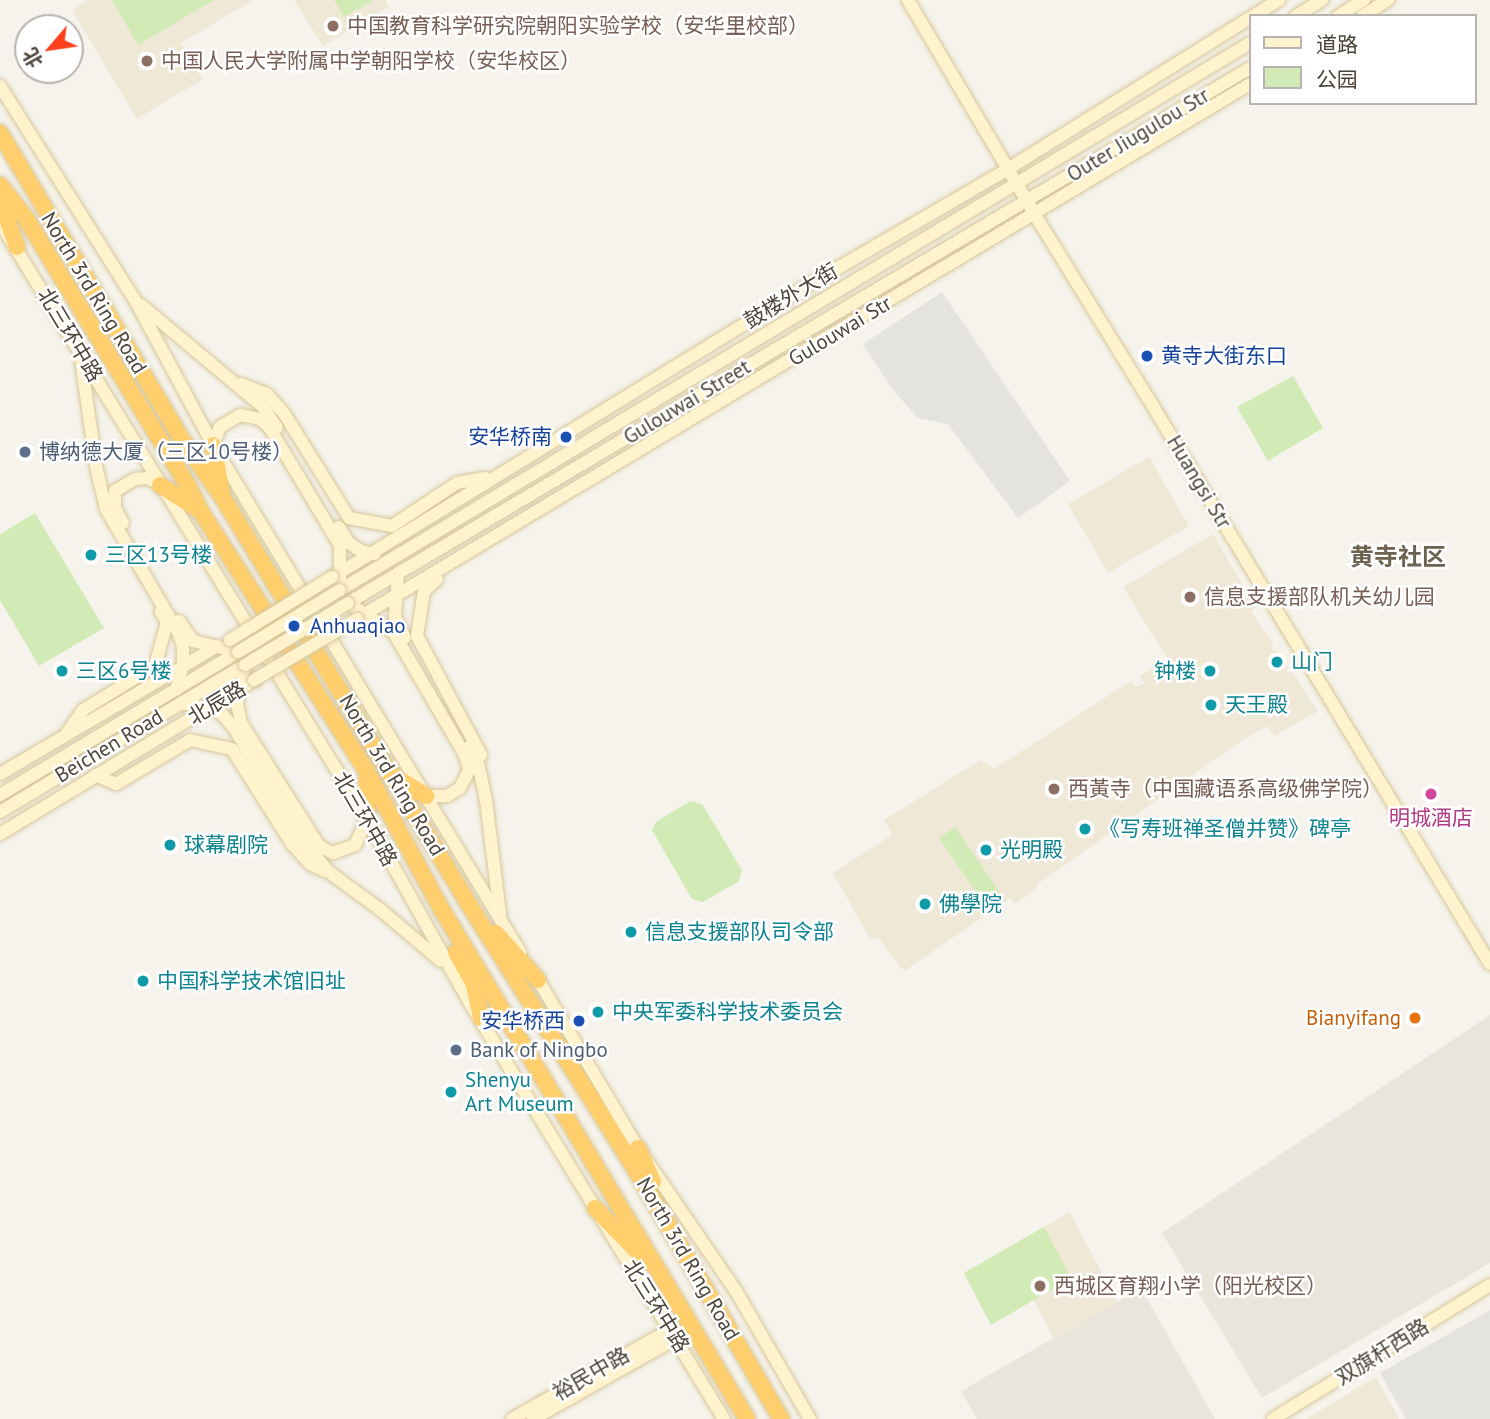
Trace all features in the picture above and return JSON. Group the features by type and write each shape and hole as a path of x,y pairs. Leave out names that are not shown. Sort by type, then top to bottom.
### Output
{"highway":[{"name":"North 3rd Ring Road","path":"0,133 179,435 223,498 393,774 466,900 631,1162 781,1419"},
{"name":"North 3rd Ring Road","path":"0,185 27,220 188,486 201,512 367,772 442,909 747,1419"},
{"path":"0,199 17,247"},
{"path":"213,445 223,498"},
{"path":"160,485 201,512"},
{"path":"367,772 367,820"},
{"path":"393,774 427,796"},
{"path":"466,900 538,980"},
{"path":"442,909 451,941 474,985 481,1018"},
{"path":"638,1148 686,1258"},
{"path":"595,1208 666,1281"}],"street":[{"name":"Huangsi Str","path":"908,0 1026,201 1490,964"},
{"name":"鼓楼外大街","path":"1257,14 1279,0"},
{"path":"1299,14 1322,0"},
{"path":"1341,14 1364,0"},
{"path":"1365,14 1388,0"},
{"name":"鼓楼外大街","path":"214,647 230,640 783,300 1008,169 1248,19"},
{"name":"鼓楼外大街","path":"340,590 1248,44"},
{"name":"Outer Jiugulou Str","path":"1026,201 1248,69"},
{"name":"Gulouwai Str","path":"360,617 1248,85"},
{"path":"0,86 135,300 213,445 638,1148 736,1292 810,1419"},
{"name":"Gulouwai Street","path":"348,603 1026,201"},
{"name":"北三环中路","path":"0,223 367,820 450,968 724,1419"},
{"path":"135,300 263,407 349,543 361,551 393,558"},
{"path":"796,336 838,332"},
{"path":"80,352 96,466 106,509 179,634 183,664 176,690"},
{"path":"741,391 760,358"},
{"path":"228,379 267,394 285,415 349,518 392,526 457,483 494,477"},
{"path":"213,445 220,427 240,415 260,419 268,427 340,545 336,575 340,590"},
{"path":"67,733 83,709 155,666 167,622 104,518 92,491 96,466"},
{"path":"160,485 148,478 125,483 115,491 115,508 193,641 237,652"},
{"path":"501,921 486,800 486,776 480,752 418,640 417,632 426,587 500,541 518,522"},
{"path":"398,573 395,616 399,627 474,755 486,800"},
{"name":"北辰路","path":"0,795 340,590"},
{"path":"348,603 360,617 379,621 393,632 465,755 469,770 460,788 447,796 427,796"},
{"name":"北辰路","path":"181,703 348,603"},
{"name":"北辰路","path":"0,834 360,617"},
{"path":"0,774 214,647"},
{"path":"245,666 237,703 241,723 319,846 332,853 355,845 367,820"},
{"path":"181,703 208,708 223,715 234,728 299,837 329,872 382,911 450,968"},
{"name":"Beichen Road","path":"0,812 181,703"},
{"path":"95,775 116,784 190,740 232,749 292,844 310,864 329,872"},
{"name":"双旗杆西路","path":"1273,1419 1490,1285"},
{"path":"533,1419 674,1334"},
{"name":"裕民中路","path":"512,1419 674,1334"}],"shaded area":[{"name":"中国人民大学附属中学朝阳学校（安华校区）","path":"88,0 253,0 181,43 203,79 137,119 84,30 84,14 74,14 72,10"},
{"name":"中国教育科学研究院朝阳实验学校（安华里校部）","path":"294,0 385,0 389,7 323,46"},
{"path":"942,292 1070,481 1018,518 948,424 918,418 892,389 863,344"},
{"name":"信息支援部队机关幼儿园","path":"1149,457 1189,526 1108,573 1068,504"},
{"name":"西黃寺（中国藏语系高级佛学院）","path":"1213,534 1256,607 1251,611 1273,644 1272,651 1277,650 1288,668 1285,671 1293,673 1318,711 1274,736 1267,726 1240,742 1036,885 1038,888 1015,904 1010,898 906,970 901,968 878,937 870,939 833,873 892,835 884,820 961,772 981,760 994,769 1131,681 1136,687 1144,683 1140,676 1167,658 1123,587"},
{"path":"1490,1015 1490,1263 1262,1398 1162,1233"},
{"name":"西城区育翔小学（阳光校区）","path":"1070,1212 1117,1302 1054,1338 1033,1300 991,1325 964,1273"},
{"path":"1141,1288 1215,1419 977,1419 961,1391"},
{"path":"1490,1310 1490,1419 1406,1419 1380,1373"},
{"path":"1376,1377 1399,1419 1306,1419"}],"green space":[{"path":"112,0 214,0 138,45"},
{"path":"334,0 373,0 344,17"},
{"path":"1293,376 1323,428 1268,461 1237,407"},
{"path":"35,513 104,628 39,666 0,600 0,534"},
{"path":"690,801 702,804 742,870 739,881 703,902 692,899 652,830 656,822"},
{"path":"955,827 1006,901 990,912 939,838"},
{"path":"1044,1227 1071,1278 991,1325 964,1273"}],"place":[{"name":"中国教育科学研究院朝阳实验学校（安华里校部）","path":"333,26"},
{"name":"中国人民大学附属中学朝阳学校（安华校区）","path":"147,61"},
{"name":"黄寺大街东口","path":"1147,356"},
{"name":"安华桥南","path":"566,437"},
{"name":"博纳德大厦（三区10号楼）","path":"25,452"},
{"name":"三区13号楼","path":"91,555"},
{"name":"信息支援部队机关幼儿园","path":"1190,597"},
{"name":"Anhuaqiao","path":"294,626"},
{"name":"山门","path":"1277,662"},
{"name":"三区6号楼","path":"62,671"},
{"name":"钟楼","path":"1210,671"},
{"name":"天王殿","path":"1211,705"},
{"name":"西黃寺（中国藏语系高级佛学院）","path":"1054,789"},
{"name":"明城酒店","path":"1431,794"},
{"name":"《写寿班禅圣僧并赞》碑亭","path":"1085,829"},
{"name":"球幕剧院","path":"170,845"},
{"name":"光明殿","path":"986,850"},
{"name":"佛學院","path":"925,904"},
{"name":"信息支援部队司令部","path":"631,932"},
{"name":"中国科学技术馆旧址","path":"143,981"},
{"name":"中央军委科学技术委员会","path":"598,1012"},
{"name":"Bianyifang","path":"1415,1018"},
{"name":"安华桥西","path":"579,1021"},
{"name":"Bank of Ningbo","path":"456,1050"},
{"name":"Shenyu Art Museum","path":"451,1092"},
{"name":"西城区育翔小学（阳光校区）","path":"1040,1286"}],"district":[{"name":"黄寺社区","path":"1398,557"}]}
